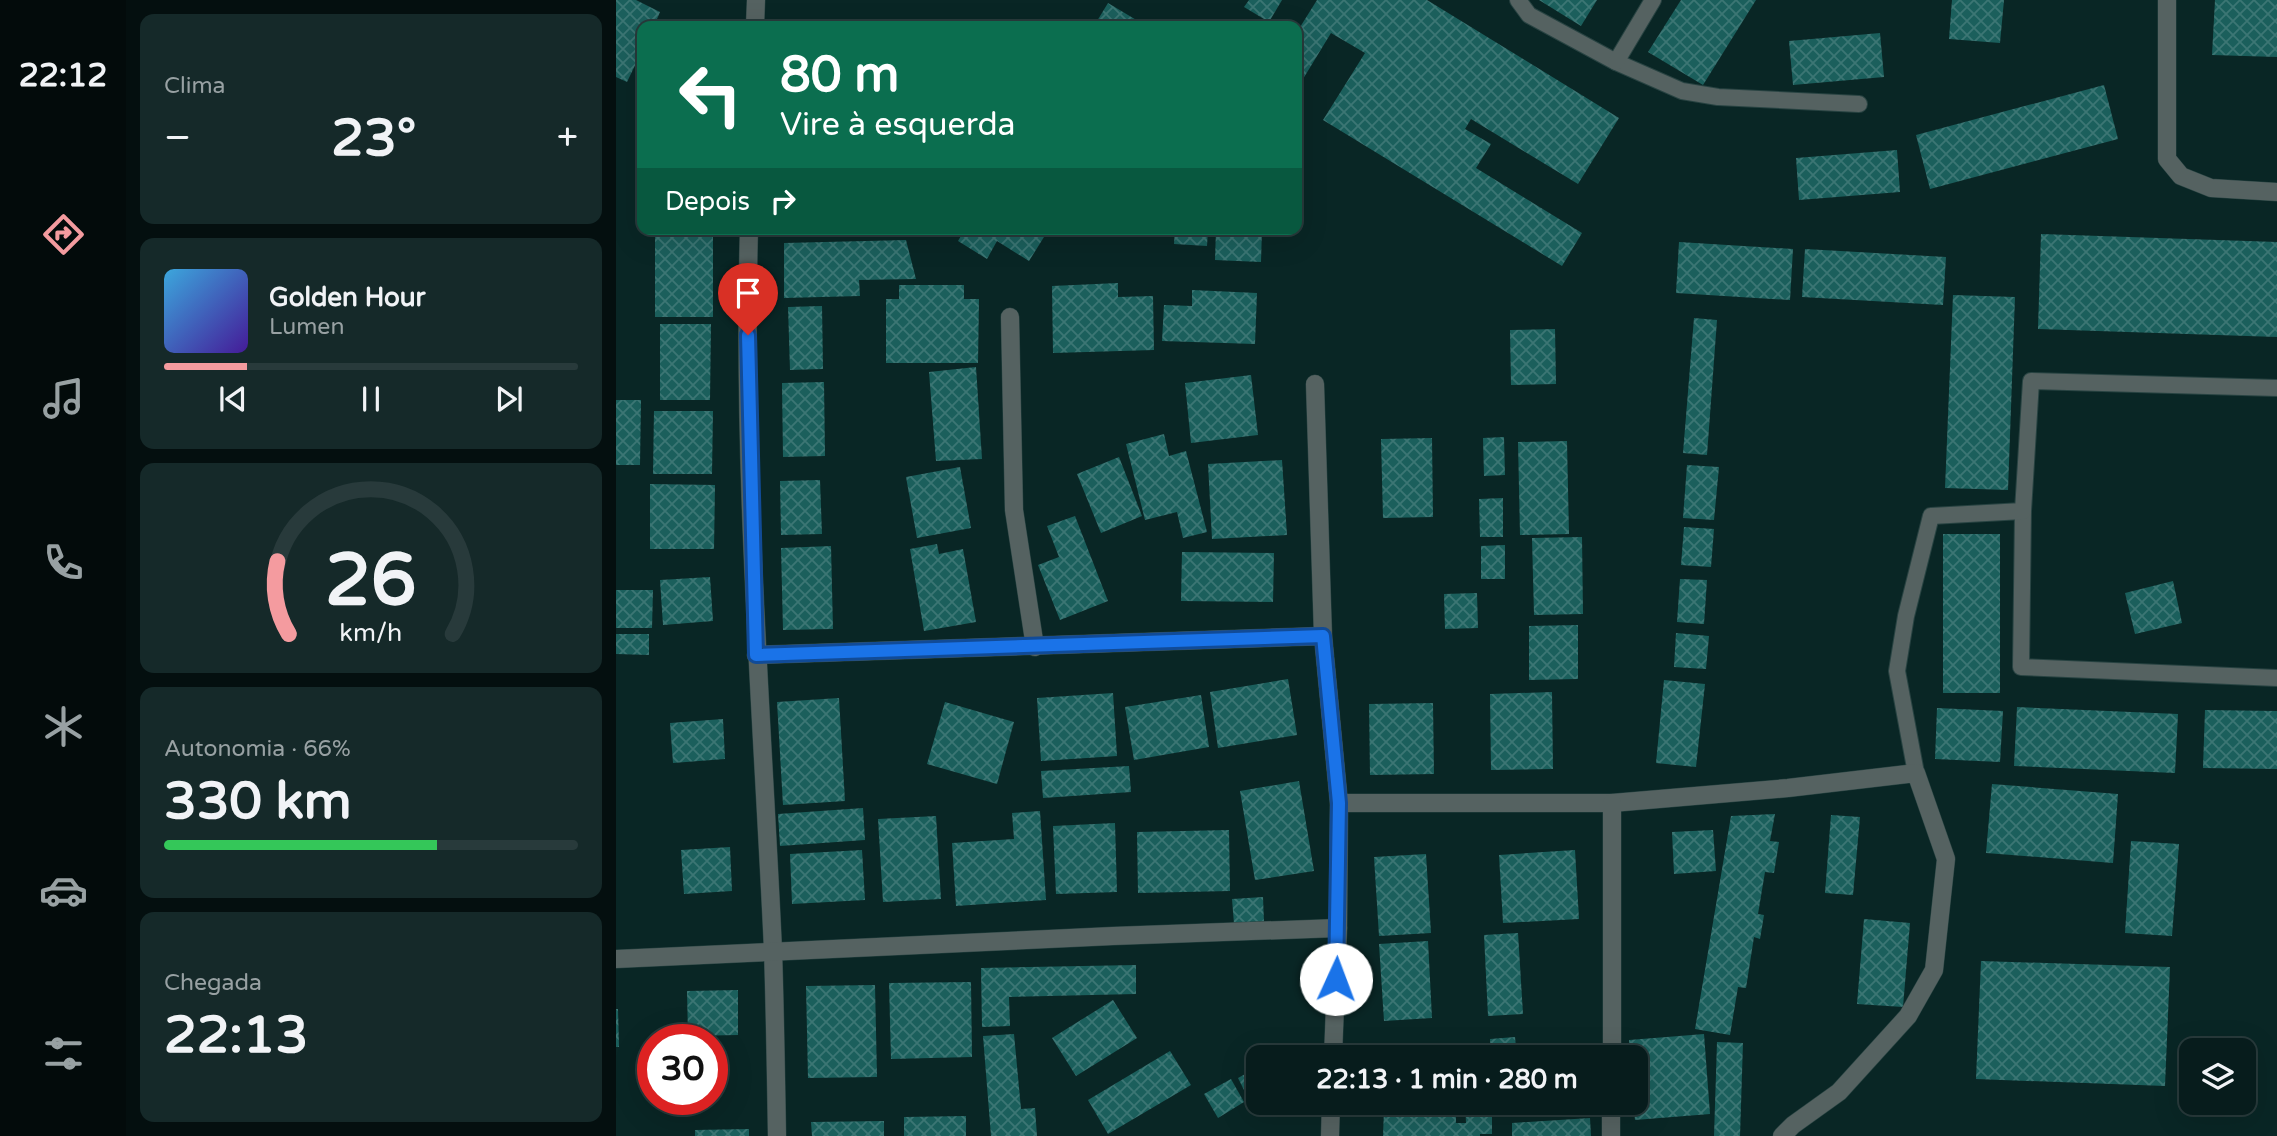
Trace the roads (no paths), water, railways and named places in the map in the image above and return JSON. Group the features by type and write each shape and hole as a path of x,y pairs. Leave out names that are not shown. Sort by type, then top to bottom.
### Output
{"street":[{"path":"755,21 756,0"},
{"path":"2167,0 2166,159 2181,176 2211,188 2277,192"},
{"path":"749,235 747,308 756,655 773,951 778,1136"},
{"path":"1010,317 1014,510 1035,647"},
{"path":"1315,384 1323,636 1339,803 1333,1045"},
{"path":"756,655 1323,636"},
{"path":"1339,803 1612,803 1788,788 1916,773 1946,859 1934,970 1908,1016 1839,1093 1793,1125 1782,1136"},
{"path":"1612,803 1612,1045"},
{"path":"616,959 1100,936 1338,928"},
{"path":"1330,1136 1331,1115"},
{"path":"1611,1115 1611,1136"}],"lane":[{"path":"1518,0 1530,15 1616,62 1682,91 1718,97 1859,104"},
{"path":"1616,62 1653,0"},
{"path":"2277,388 2031,381 2022,511 2021,667 2277,678"},
{"path":"1916,773 1897,671 1906,616 1931,516 2022,511"}]}
